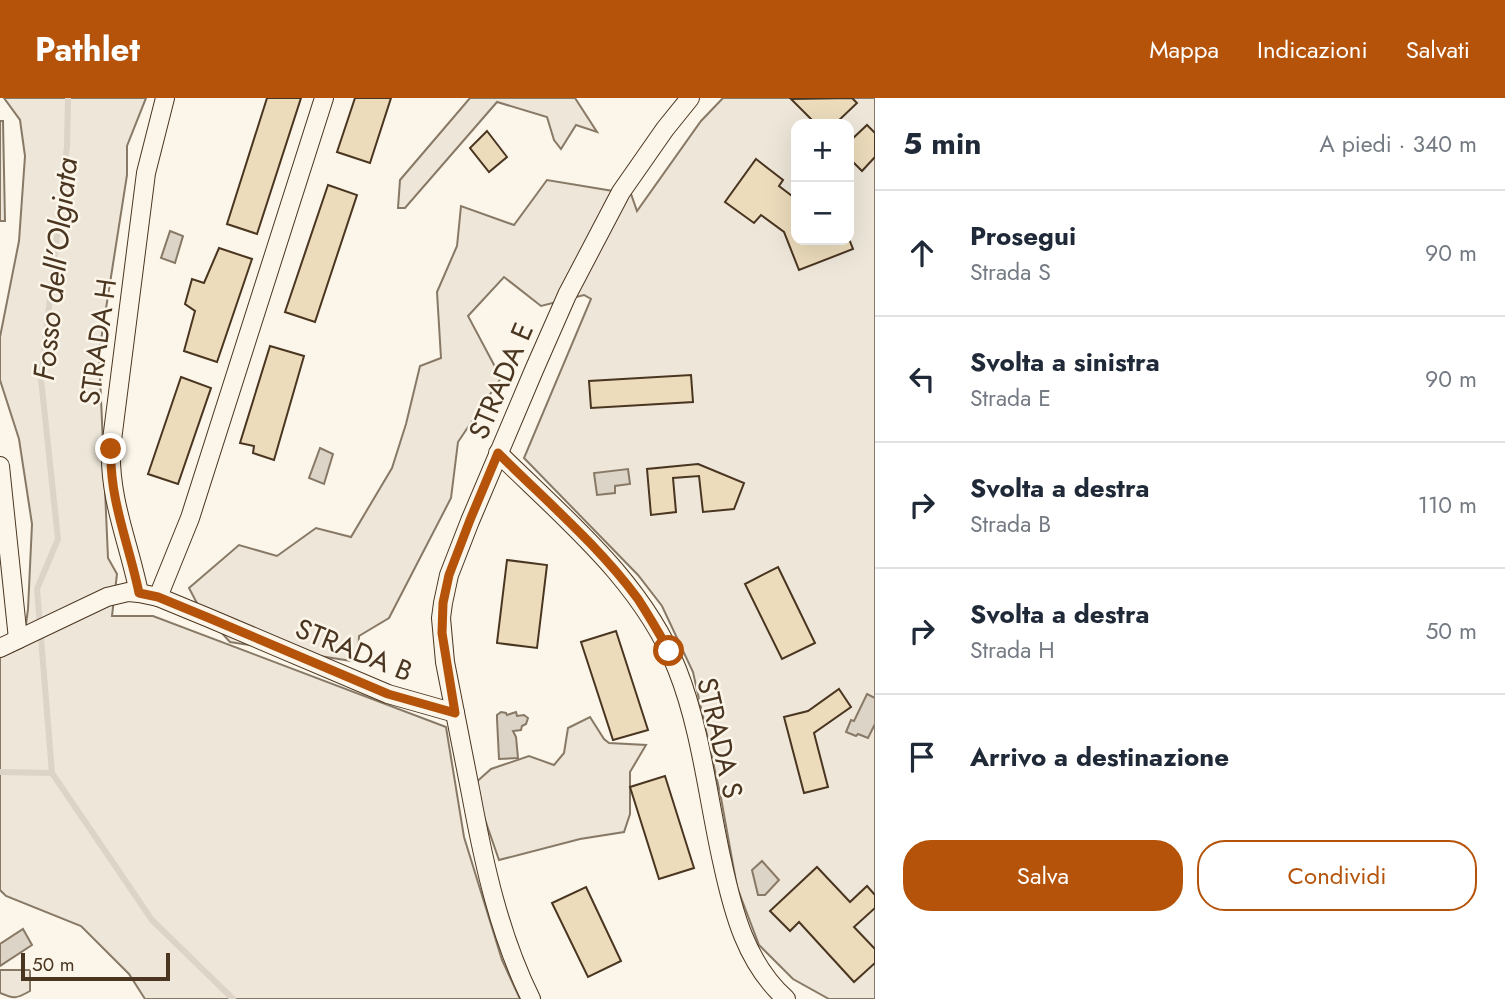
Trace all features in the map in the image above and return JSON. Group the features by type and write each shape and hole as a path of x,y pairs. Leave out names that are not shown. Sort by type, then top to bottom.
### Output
{"street":[{"name":"STRADA H","path":"139,593 113,493 111,449 146,173 165,98"},
{"path":"158,597 190,518 324,98"},
{"name":"STRADA E","path":"455,713 442,633 443,603 449,575 470,520 566,295 621,192 690,98"},
{"name":"STRADA S","path":"498,453 572,524 619,576 647,613 669,651 694,722 711,813 737,923 755,962 786,999"},
{"path":"0,466 33,631"},
{"name":"STRADA B","path":"0,648 107,597 128,592 139,593 158,597 388,694 455,713"},
{"path":"455,713 490,884 510,949 531,999"}],"shaded area":[{"path":"4,98 146,98 127,146 127,175 99,353 108,558 117,574 112,616 153,616 446,727 464,837 502,960 520,999 145,999 129,974 81,926 6,896 0,890 0,657 23,647 28,609 32,524 19,439 0,380 0,337 19,241 25,156 20,120"},
{"path":"470,98 575,98 597,132 576,125 561,149 554,140 547,117 497,102 405,208 398,208 400,180"},
{"path":"723,98 875,98 875,999 829,999 793,979 759,945 737,887 721,798 693,672 662,606 638,575 524,458 591,299 584,295 541,306 504,277 468,316 501,378 458,442 451,498 389,618 359,636 358,662 230,642 200,609 189,588 239,545 277,556 316,528 351,537 392,468 420,366 441,358 437,292 457,246 461,206 514,225 547,180 631,194 637,211 701,121"},
{"path":"0,121 3,121 5,221 0,221"},
{"path":"170,231 183,236 175,263 161,258"},
{"path":"320,448 333,454 324,484 309,478"},
{"path":"628,469 630,484 615,486 615,493 597,495 594,473"},
{"path":"867,694 875,698 875,724 868,738 846,732"},
{"path":"501,712 507,715 516,712 517,716 524,715 528,718 521,730 513,731 518,758 499,759 497,715"},
{"path":"590,717 609,743 646,745 630,772 630,814 624,832 580,839 499,860 473,785 491,769 529,756 554,765 564,753 568,728"},
{"path":"762,861 779,880 765,895 758,895 752,870"},
{"path":"23,929 32,945 0,966 0,944"},
{"path":"0,970 30,970 30,991 15,997 0,993"}],"building":[{"path":"267,98 301,98 257,234 227,224"},
{"path":"355,98 391,98 370,163 337,152"},
{"path":"852,98 857,103 840,119 811,119 791,99"},
{"path":"867,125 875,133 875,157 862,171 854,163 854,137"},
{"path":"487,131 507,157 489,172 470,148"},
{"path":"756,159 783,180 779,186 791,195 791,245 851,245 853,249 799,270 784,232 761,215 754,223 725,202"},
{"path":"328,185 357,195 315,322 285,312"},
{"path":"219,248 252,259 217,362 184,351 195,311 185,304 192,279 204,283"},
{"path":"270,346 304,356 274,460 253,453 254,446 240,443"},
{"path":"691,375 693,402 591,408 589,381"},
{"path":"181,377 211,388 178,484 148,474"},
{"path":"698,464 744,483 734,509 703,512 699,476 673,478 676,512 651,515 647,469"},
{"path":"507,560 547,565 537,648 497,643"},
{"path":"778,567 815,643 782,659 745,584"},
{"path":"616,631 648,730 613,740 581,642"},
{"path":"839,689 851,707 814,733 828,787 804,793 784,717 808,711"},
{"path":"665,776 694,868 659,879 630,787"},
{"path":"817,867 850,902 867,886 875,895 875,908 854,927 875,949 875,963 854,982 799,922 790,931 770,911"},
{"path":"586,887 621,961 588,977 552,903"}],"waterway":[{"name":"Fosso dell’Olgiata","path":"68,98 67,146 41,379 58,539 37,589 52,773 152,920 233,999"},
{"path":"0,772 52,773"}],"route":[{"path":"111,449 113,493 139,593 158,597 396,696 455,713 445,662 443,603 449,575 498,453 572,524 619,576 638,599 669,651"}]}
